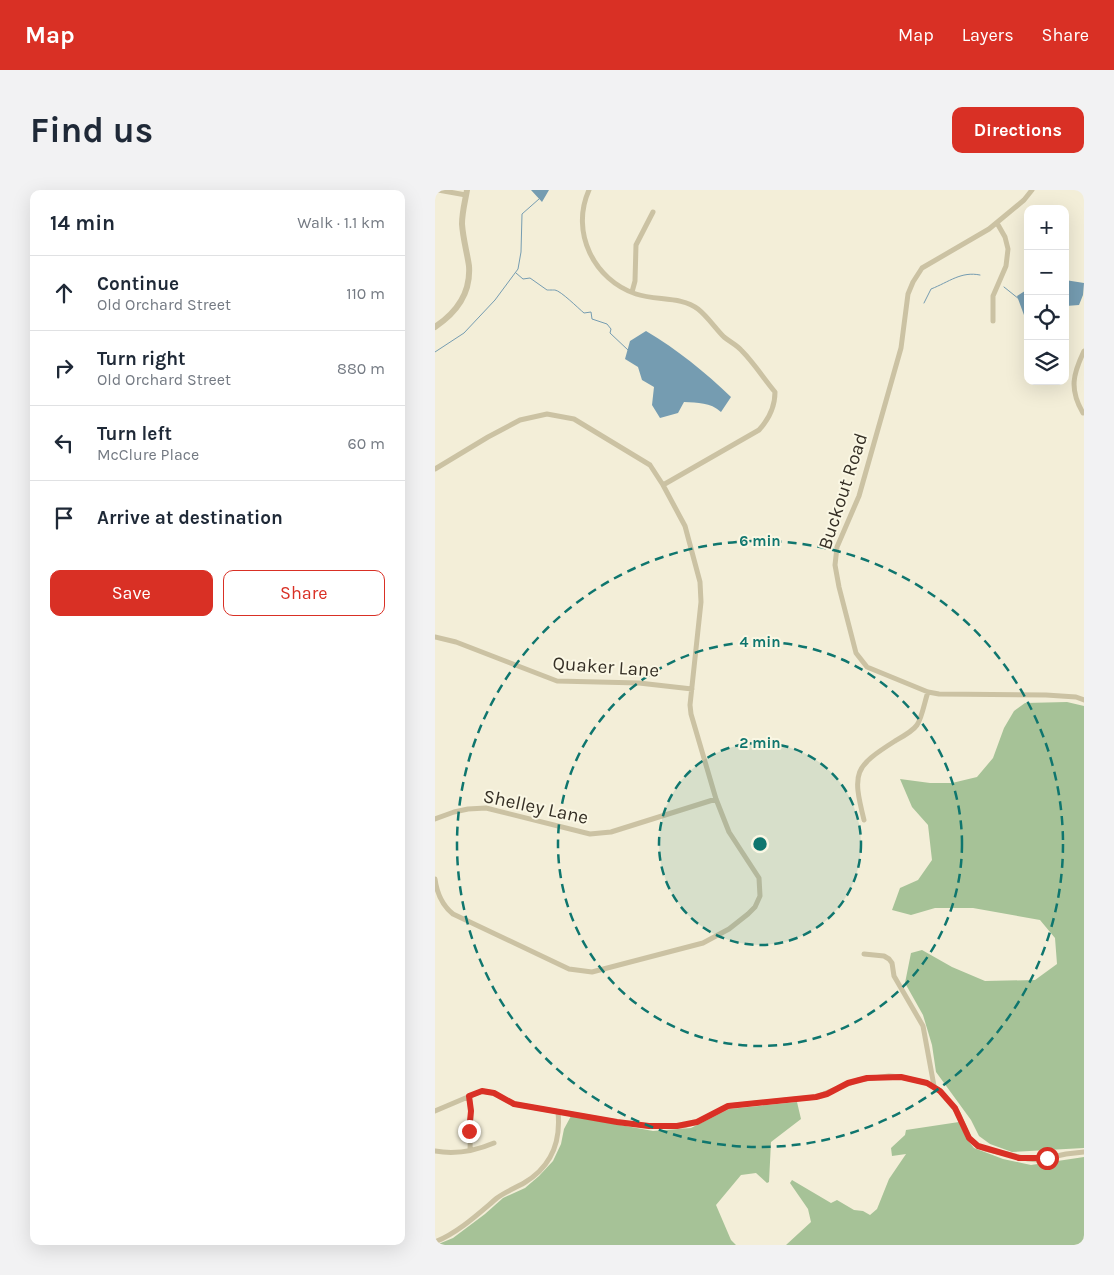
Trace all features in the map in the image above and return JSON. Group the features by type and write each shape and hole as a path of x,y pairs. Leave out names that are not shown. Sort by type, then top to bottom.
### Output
{"street":[{"path":"435,327 454,312 466,290 469,268 462,224 466,192 438,190"},
{"path":"589,190 583,207 582,222 587,247 601,272 611,281 632,292 649,298 690,304 699,309 724,337 741,349 775,392 775,402 772,411 759,430 663,485"},
{"name":"Buckout Road","path":"1032,190 997,223 922,268 913,282 908,294 901,348 859,496 841,536 835,561 839,587 856,653 867,667 928,692 949,695 1046,695 1076,697 1084,700"},
{"path":"632,292 635,281 637,245 653,212"},
{"path":"993,321 993,296 1006,266 1008,249 1005,237 997,223"},
{"path":"1083,413 1078,404 1073,378 1084,351"},
{"path":"435,469 520,420 547,414 574,419 650,465 685,526 700,582 701,602 690,705 691,714 716,799 729,832 759,878 760,896 755,907 748,914 729,929 703,943 593,972 569,970 453,914 440,900 435,879"},
{"name":"Quaker Lane","path":"435,637 456,642 557,681 639,683 692,689"},
{"path":"864,820 858,798 857,783 860,769 871,757 917,725 928,692"},
{"name":"Shelley Lane","path":"435,819 454,812 486,808 590,834 601,834 716,799"},
{"path":"865,954 884,956 889,959 894,976 923,1026 933,1086"},
{"path":"435,1111 482,1091 494,1093 514,1104 558,1112 649,1126 683,1126 697,1122 728,1106 816,1097 827,1094 848,1083 867,1078 901,1077 933,1086 940,1091 955,1108 969,1138 978,1146 1028,1160 1084,1152"},
{"path":"469,1096 471,1111 470,1150"},
{"path":"435,1242 462,1227 501,1195 524,1183 543,1167 553,1152 557,1140 560,1127 558,1112"},
{"path":"435,1151 459,1153 494,1143"}],"green space":[{"path":"1067,702 1084,706 1084,1148 1012,1152 990,1144 979,1136 971,1120 936,1072 932,1045 923,1015 905,983 911,953 922,950 952,967 985,981 1035,980 1057,964 1055,938 1040,920 973,908 935,908 911,915 892,910 900,888 918,880 932,860 928,825 912,807 900,779 930,783 952,783 977,777 993,758 1004,728 1014,711 1025,703"},
{"path":"797,1102 801,1119 771,1142 769,1182 767,1183 756,1173 741,1175 716,1205 731,1240 736,1245 436,1245 453,1238 503,1198 525,1188 539,1176 553,1161 561,1144 564,1129 571,1116 653,1131 691,1128 729,1109"},
{"path":"959,1122 966,1138 974,1148 1003,1159 1031,1165 1084,1157 1084,1245 786,1245 811,1222 808,1209 790,1183 792,1180 831,1203 837,1200 854,1210 863,1211 870,1215 877,1209 889,1179 906,1154 892,1156 891,1148 905,1135 906,1130"}],"water":[{"path":"531,190 549,190 542,202"},
{"path":"1069,281 1084,283 1083,295 1079,305 1069,306"},
{"path":"1024,292 1024,315 1017,296"},
{"path":"646,331 691,362 731,397 721,412 708,405 684,402 678,413 660,418 652,405 654,387 642,380 638,367 625,359 630,341"}],"waterway":[{"path":"435,352 464,333 495,300 518,269 521,252 522,214 539,199"},
{"path":"516,273 523,279 530,278 547,290 558,291 584,313 591,312 592,319 607,324 611,329 610,333 628,350"},
{"path":"924,303 931,289 961,276 980,275"},
{"path":"1004,287 1019,299"}],"route":[{"path":"469,1131 471,1111 469,1096 482,1091 494,1093 514,1104 558,1112 649,1126 677,1126 697,1122 728,1106 816,1097 858,1080 889,1076 927,1083 940,1091 955,1108 969,1138 978,1146 1028,1160 1047,1158"}]}
